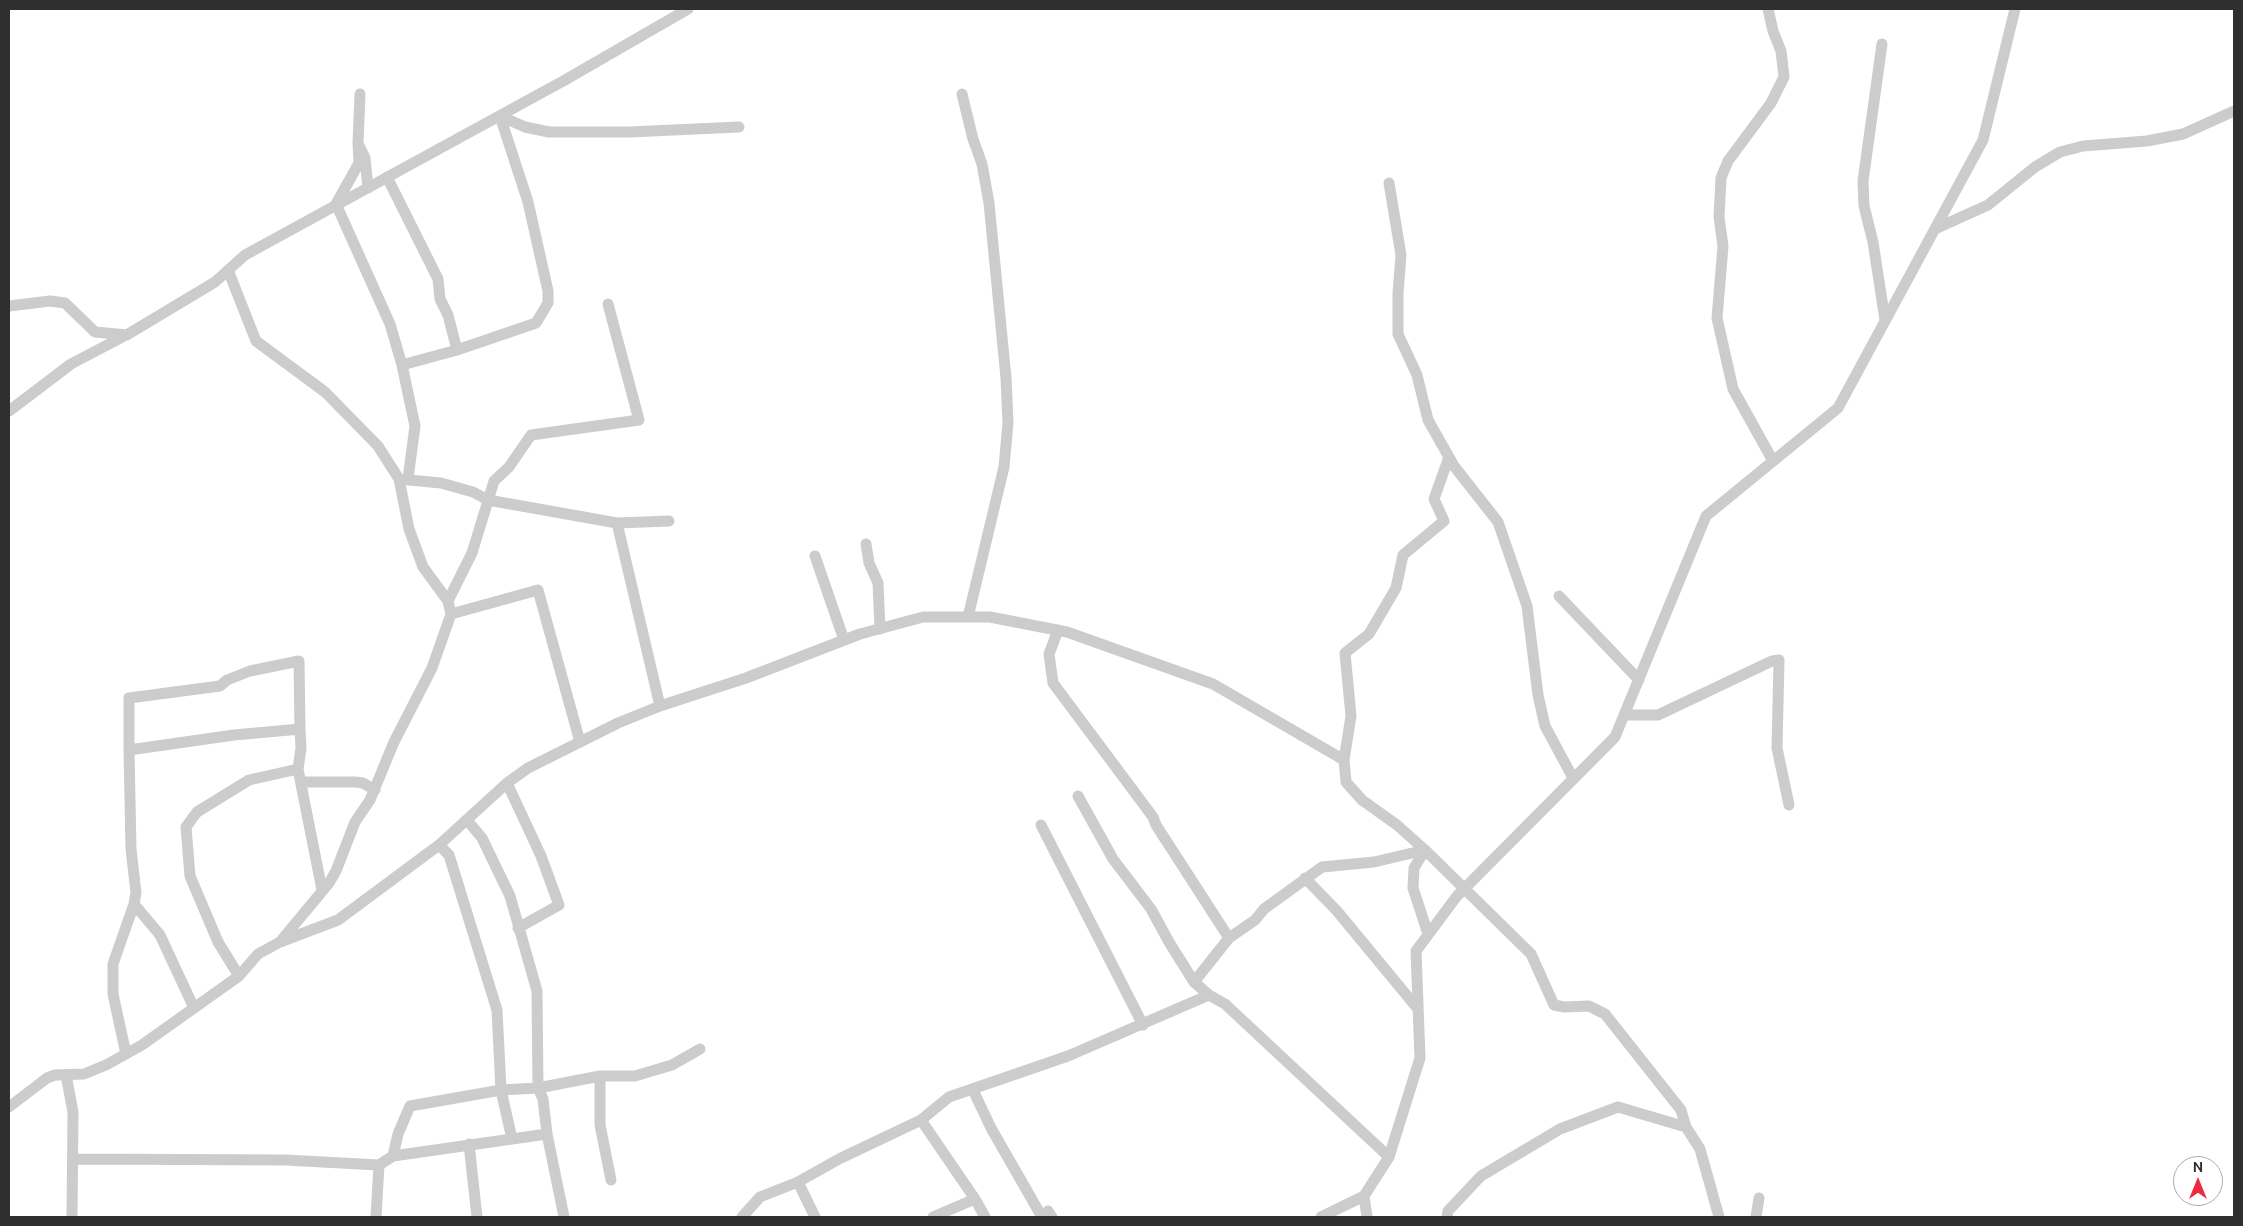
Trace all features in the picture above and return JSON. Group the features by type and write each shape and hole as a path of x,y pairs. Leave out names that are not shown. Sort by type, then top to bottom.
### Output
{"street":[{"path":"9,411 71,364 127,335 215,282 245,255 500,116 688,9"},
{"path":"1768,9 1773,31 1781,52 1784,77 1771,103 1728,161 1721,178 1718,217 1723,246 1717,318 1733,389 1773,461"},
{"path":"1321,1217 1364,1196 1389,1157 1420,1058 1416,951 1465,888 1615,737 1706,516 1838,408 1983,140 2015,9"},
{"path":"1882,44 1863,181 1864,206 1873,242 1886,320"},
{"path":"336,204 359,163 360,94"},
{"path":"962,94 973,139 982,164 989,203 1006,378 1008,422 1004,467 968,617"},
{"path":"1934,229 1988,205 2036,167 2060,152 2083,146 2147,142 2183,134 2234,111"},
{"path":"500,116 525,127 549,132 629,132 739,127"},
{"path":"402,365 457,350 536,323 548,303 548,291 528,202 500,116"},
{"path":"358,142 365,158 368,188"},
{"path":"387,177 438,279 440,299 448,315 457,350"},
{"path":"1389,183 1401,256 1398,294 1398,334 1417,375 1428,420 1450,457 1498,522 1527,606 1538,695 1545,726 1573,778"},
{"path":"280,942 333,877 355,822 374,790 394,742 432,668 452,614 448,601 423,567 409,529 404,480 415,426 402,365 390,324 336,204"},
{"path":"228,270 256,341 325,392 378,446 404,480 441,483 473,492 488,500 617,523 669,521"},
{"path":"9,306 50,301 65,303 95,332 127,335"},
{"path":"448,601 472,553 494,481 510,467 531,435 639,420 608,304"},
{"path":"1450,457 1434,499 1444,521 1403,555 1396,588 1369,634 1345,653 1351,716 1344,760 1346,782 1362,800 1397,825 1425,850 1531,954 1554,1005 1564,1007 1589,1006 1605,1014 1681,1110 1686,1127 1700,1149 1719,1217"},
{"path":"617,523 660,706"},
{"path":"866,544 869,563 878,583 880,629"},
{"path":"815,556 844,640"},
{"path":"452,614 538,590 580,742"},
{"path":"1559,596 1639,680"},
{"path":"9,1107 47,1078 84,1074 126,1054 239,976 258,954 280,942 338,920 439,845 507,784 528,768 618,723 660,706 746,678 844,640 923,617 990,616 1058,630 1213,684 1344,760"},
{"path":"1058,630 1049,654 1053,682 1153,817 1156,825 1228,938"},
{"path":"1624,715 1658,715 1772,661 1779,660 1777,748 1789,805"},
{"path":"126,1054 113,994 113,964 136,893 131,849 129,698 220,686 227,680 250,671 299,661 301,748 298,768 322,890"},
{"path":"129,750 234,735 300,729"},
{"path":"239,976 218,942 190,876 186,828 197,812 249,780 298,768"},
{"path":"301,782 355,782 374,790"},
{"path":"507,784 541,856 558,905 518,928"},
{"path":"1078,796 1112,859 1151,909 1194,982 1209,995 1225,1004 1389,1157"},
{"path":"467,820 482,838 510,896 538,991 538,1088 543,1100 547,1134 564,1217"},
{"path":"1041,825 1144,1025"},
{"path":"439,845 449,855 497,1010 501,1090 512,1139"},
{"path":"1194,982 1228,938 1255,920 1264,909 1322,867 1374,862 1425,850"},
{"path":"1425,850 1414,868 1413,888 1428,934"},
{"path":"1305,878 1337,911 1418,1009"},
{"path":"134,904 160,935 194,1008"},
{"path":"742,1217 760,1197 798,1182 839,1159 920,1120 949,1098 1068,1056 1144,1025 1209,995"},
{"path":"393,1156 398,1134 410,1106 501,1090 538,1088 600,1076 635,1076 672,1065 700,1049"},
{"path":"66,1075 73,1112 72,1217"},
{"path":"600,1076 600,1125 611,1180"},
{"path":"973,1090 991,1128 1047,1215"},
{"path":"1447,1217 1448,1211 1481,1176 1560,1129 1618,1107 1686,1127"},
{"path":"920,1120 975,1199 985,1217"},
{"path":"74,1159 285,1160 379,1166 393,1156 547,1134"},
{"path":"468,1144 477,1217"},
{"path":"376,1217 379,1166"},
{"path":"798,1182 814,1217"},
{"path":"1364,1196 1367,1217"},
{"path":"1756,1217 1759,1198"},
{"path":"933,1217 975,1199"}]}
